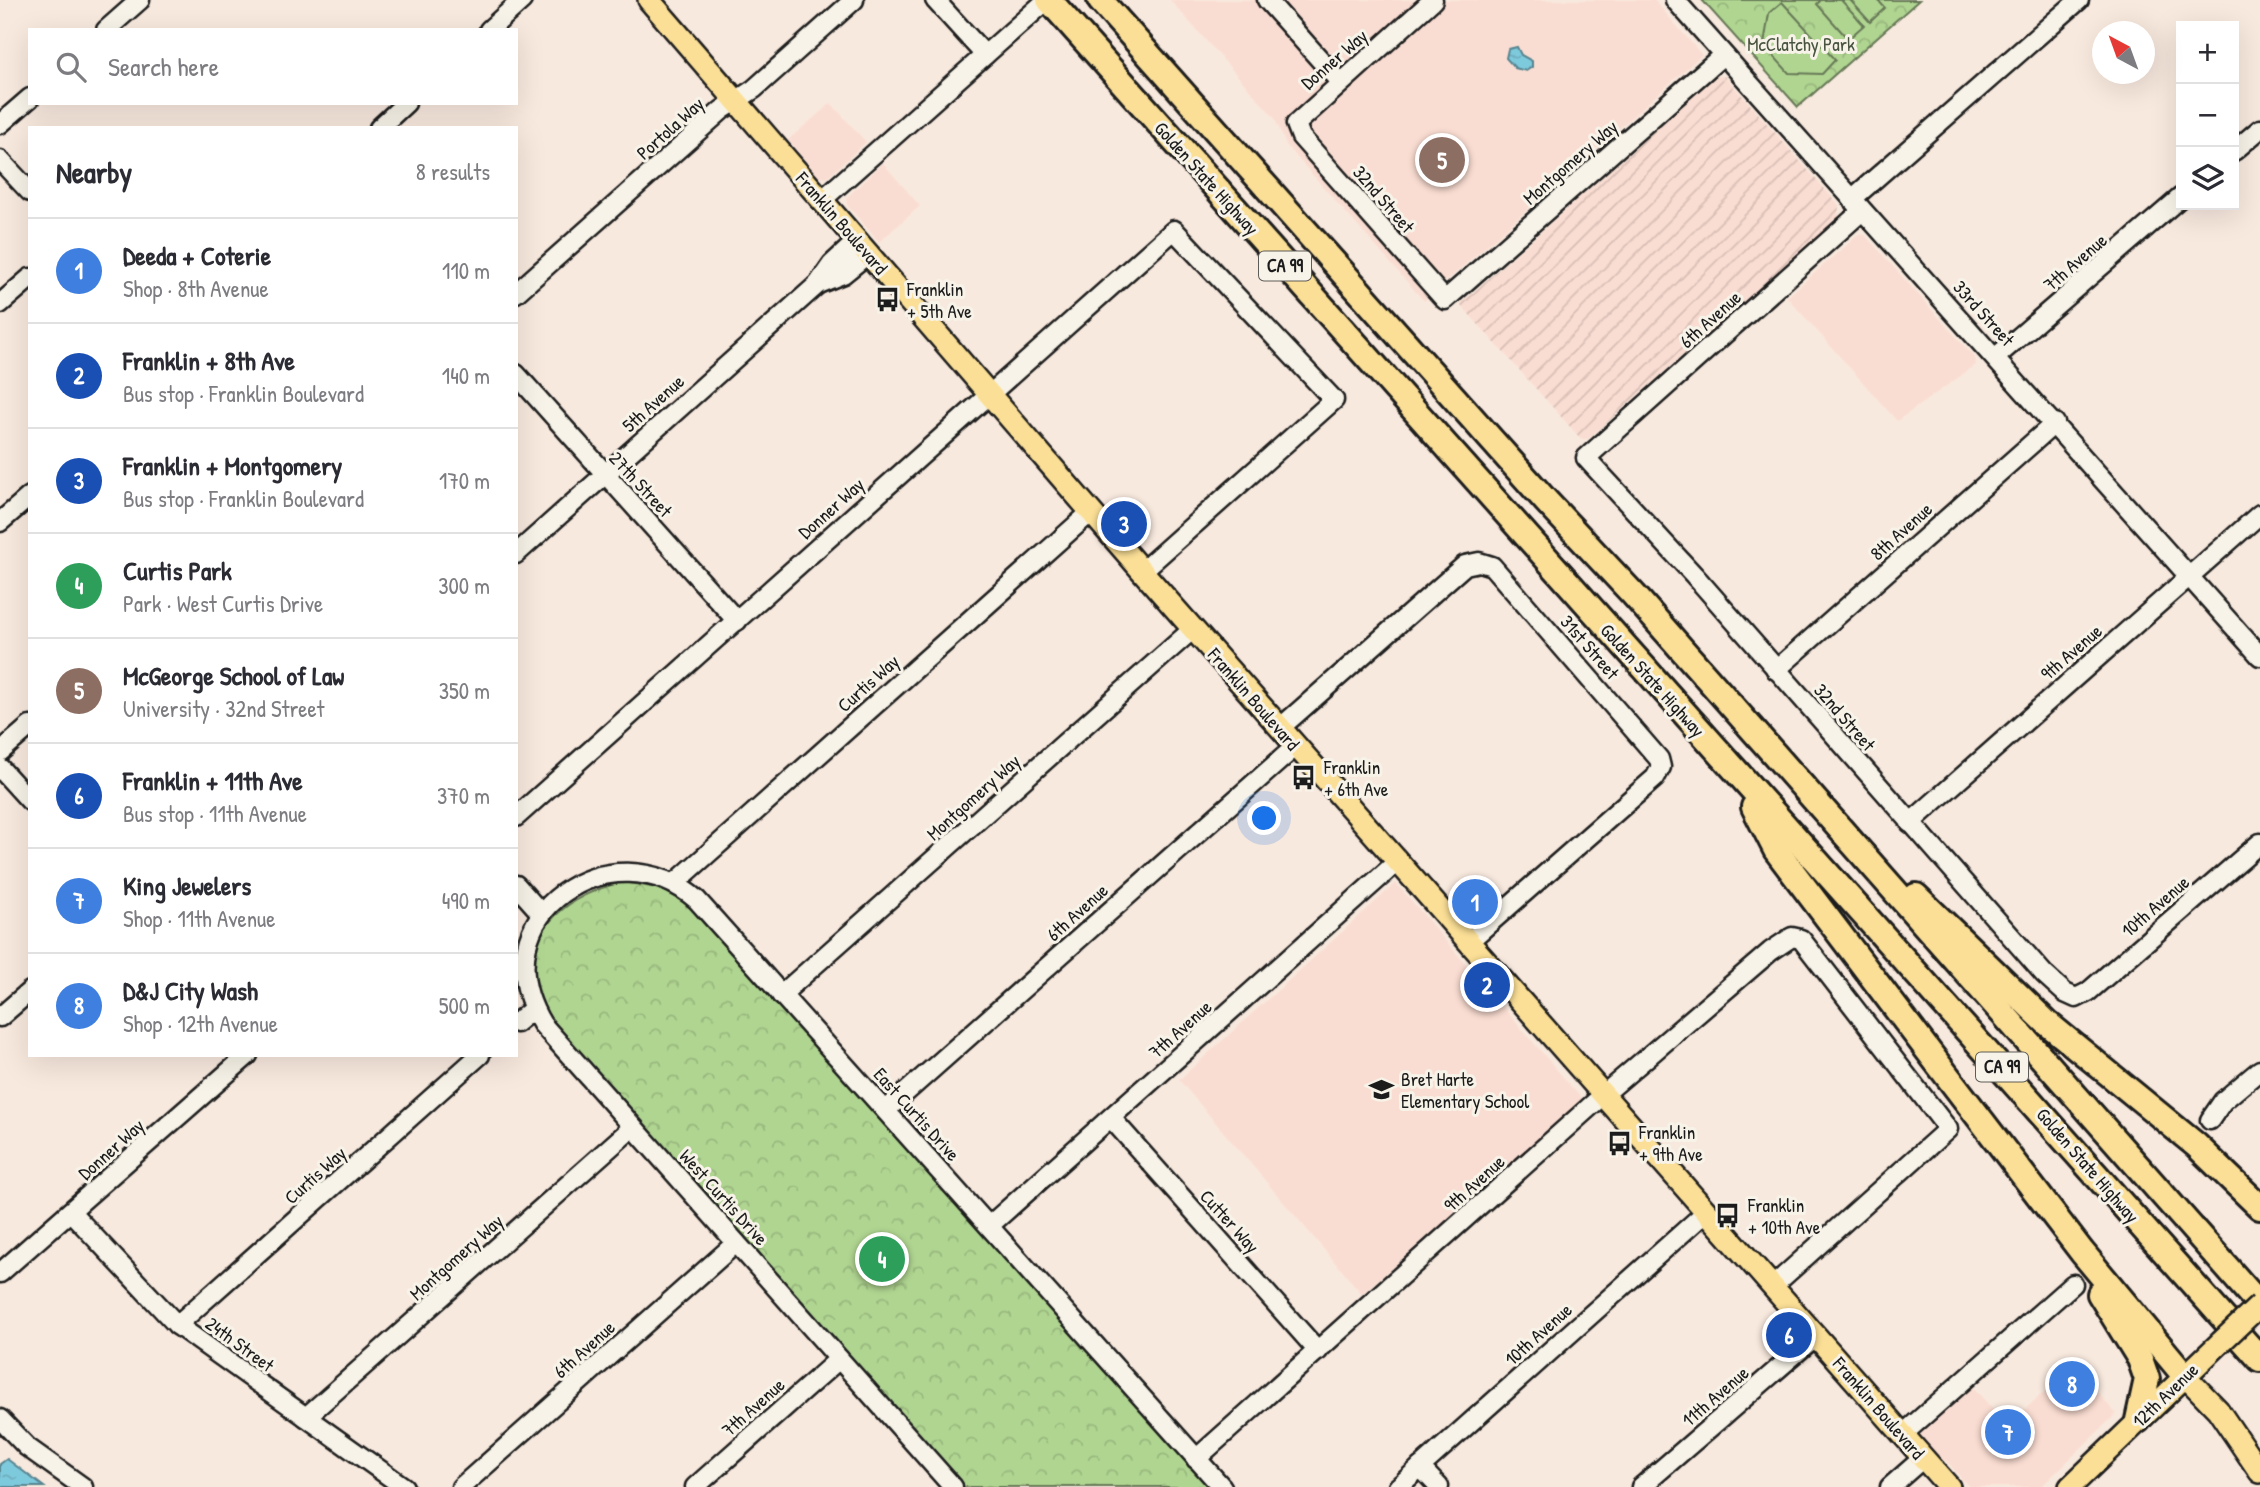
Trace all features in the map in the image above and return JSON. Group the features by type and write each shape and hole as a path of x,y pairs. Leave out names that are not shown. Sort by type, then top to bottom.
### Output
{"highway":[{"name":"Golden State Highway","path":"1100,0 1528,481 1634,596 2260,1305"},
{"name":"Golden State Highway","path":"1043,4 1989,1051 2260,1359"},
{"path":"1740,778 1776,850 2082,1252 2192,1369"},
{"path":"1804,791 1995,970 2054,1031 2222,1169 2260,1207"},
{"path":"2222,1169 2260,1190"},
{"path":"2082,1252 2099,1293 2140,1359 2147,1380 2138,1420"}],"main road":[{"name":"Franklin Boulevard","path":"654,2 735,100 1142,571 1949,1487"},
{"name":"12th Avenue","path":"2070,1487 2260,1305"},
{"path":"2192,1369 2260,1472"}],"street":[{"path":"108,28 140,0"},
{"path":"491,28 522,0"},
{"name":"Portola Way","path":"518,291 735,100 754,89 854,0"},
{"path":"935,0 985,55"},
{"path":"1268,0 1340,82"},
{"name":"Donner Way","path":"1296,124 1433,0"},
{"name":"33rd Street","path":"1675,0 2260,656"},
{"name":"6th Avenue","path":"1586,458 2079,0"},
{"path":"823,199 1043,4"},
{"name":"Montgomery Way","path":"1445,300 1723,55"},
{"path":"0,124 28,100"},
{"path":"381,126 405,105"},
{"name":"32nd Street","path":"1296,124 1301,137 1445,300"},
{"path":"2239,147 2260,129"},
{"path":"0,160 28,190"},
{"name":"7th Avenue","path":"1996,357 2176,201"},
{"name":"Donner Way","path":"518,815 1174,230 1334,400 1142,571"},
{"name":"5th Avenue","path":"518,552 818,284 832,264 863,246"},
{"path":"0,304 28,280"},
{"name":"27th Street","path":"518,376 737,621"},
{"name":"8th Avenue","path":"1776,670 2055,423"},
{"name":"32nd Street","path":"1586,458 2044,975 2065,993 2076,998"},
{"path":"0,522 28,498"},
{"name":"Curtis Way","path":"674,884 1091,512"},
{"name":"9th Avenue","path":"1910,823 2260,514"},
{"name":"31st Street","path":"1280,728 1465,565 1479,562 1492,566 1660,759 1661,767 1656,778 1468,942"},
{"name":"Montgomery Way","path":"781,995 1193,629"},
{"path":"0,752 28,728"},
{"name":"6th Avenue","path":"886,1110 1296,746"},
{"path":"0,768 28,799"},
{"name":"10th Avenue","path":"2076,998 2088,992 2260,843"},
{"name":"7th Avenue","path":"989,1226 1397,862"},
{"name":"East Curtis Drive","path":"540,912 564,891 608,876 627,873 674,884 696,900 1222,1487"},
{"path":"518,887 540,912"},
{"name":"West Curtis Drive","path":"540,912 529,935 524,978 533,1009 548,1032 839,1359 943,1484"},
{"name":"9th Avenue","path":"1196,1459 1603,1095 1792,937 1801,939 1948,1129 1773,1286"},
{"path":"0,1017 28,993"},
{"path":"518,1021 533,1009"},
{"name":"Donner Way","path":"0,1273 246,1057"},
{"name":"Curtis Way","path":"177,1325 478,1057"},
{"path":"2210,1120 2223,1101 2260,1070"},
{"name":"Cutter Way","path":"1111,1118 1318,1351"},
{"name":"Montgomery Way","path":"306,1417 633,1127"},
{"name":"10th Avenue","path":"1398,1487 1707,1211"},
{"name":"24th Street","path":"71,1212 177,1325 404,1487"},
{"name":"6th Avenue","path":"461,1487 736,1243"},
{"path":"1902,1435 2073,1284"},
{"name":"11th Avenue","path":"1641,1487 1816,1336"},
{"name":"7th Avenue","path":"695,1487 839,1359"},
{"path":"0,1419 27,1447 83,1487"},
{"path":"1890,1487 1923,1458"},
{"path":"1420,1467 1439,1487"}],"shaded area":[{"path":"1170,0 1654,0 1702,55 1424,301 1286,145 1274,117"},
{"path":"1716,76 1725,76 1839,205 1838,218 1588,439 1581,439 1460,304"},
{"path":"831,103 866,142 827,178 819,177 788,140"},
{"path":"883,163 920,206 879,242 847,205 846,198"},
{"path":"1858,235 1865,235 1975,358 1976,365 1897,421 1787,297"},
{"name":"Bret Harte Elementary School","path":"1396,883 1583,1100 1362,1294 1179,1080"},
{"path":"2075,1365 2116,1414 2041,1487 1969,1487 1949,1464 1922,1444 1919,1437 1922,1431 1972,1386 2007,1425"}],"green space":[{"name":"McClatchy Park","path":"1702,0 1919,0 1798,107"},
{"path":"1821,0 1841,0 1864,25 1848,39 1817,4"},
{"path":"1850,0 1878,0 1885,8 1870,22"},
{"path":"1782,2 1835,60 1822,74 1789,73 1764,45 1769,13"},
{"path":"623,882 669,890 694,908 1212,1487 959,1487 552,1031 534,985 533,964 537,945 556,915 570,904 604,887"}],"water":[{"path":"1517,47 1521,55 1532,61 1532,67 1526,71 1515,68 1506,58 1508,49"},
{"path":"7,1459 44,1487 0,1487 0,1464"}],"place":[{"name":"McGeorge School of Law","path":"1442,160"},
{"name":"Franklin + 5th Ave","path":"887,300"},
{"name":"Franklin + Montgomery","path":"1124,524"},
{"name":"Franklin + 6th Ave","path":"1304,778"},
{"name":"Deeda + Coterie","path":"1475,902"},
{"name":"Franklin + 8th Ave","path":"1487,985"},
{"name":"Bret Harte Elementary School","path":"1381,1090"},
{"name":"Franklin + 9th Ave","path":"1619,1143"},
{"name":"Franklin + 10th Ave","path":"1728,1216"},
{"name":"Curtis Park","path":"882,1259"},
{"name":"Franklin + 11th Ave","path":"1789,1335"},
{"name":"D&J City Wash","path":"2072,1384"},
{"name":"King Jewelers","path":"2008,1432"}]}
